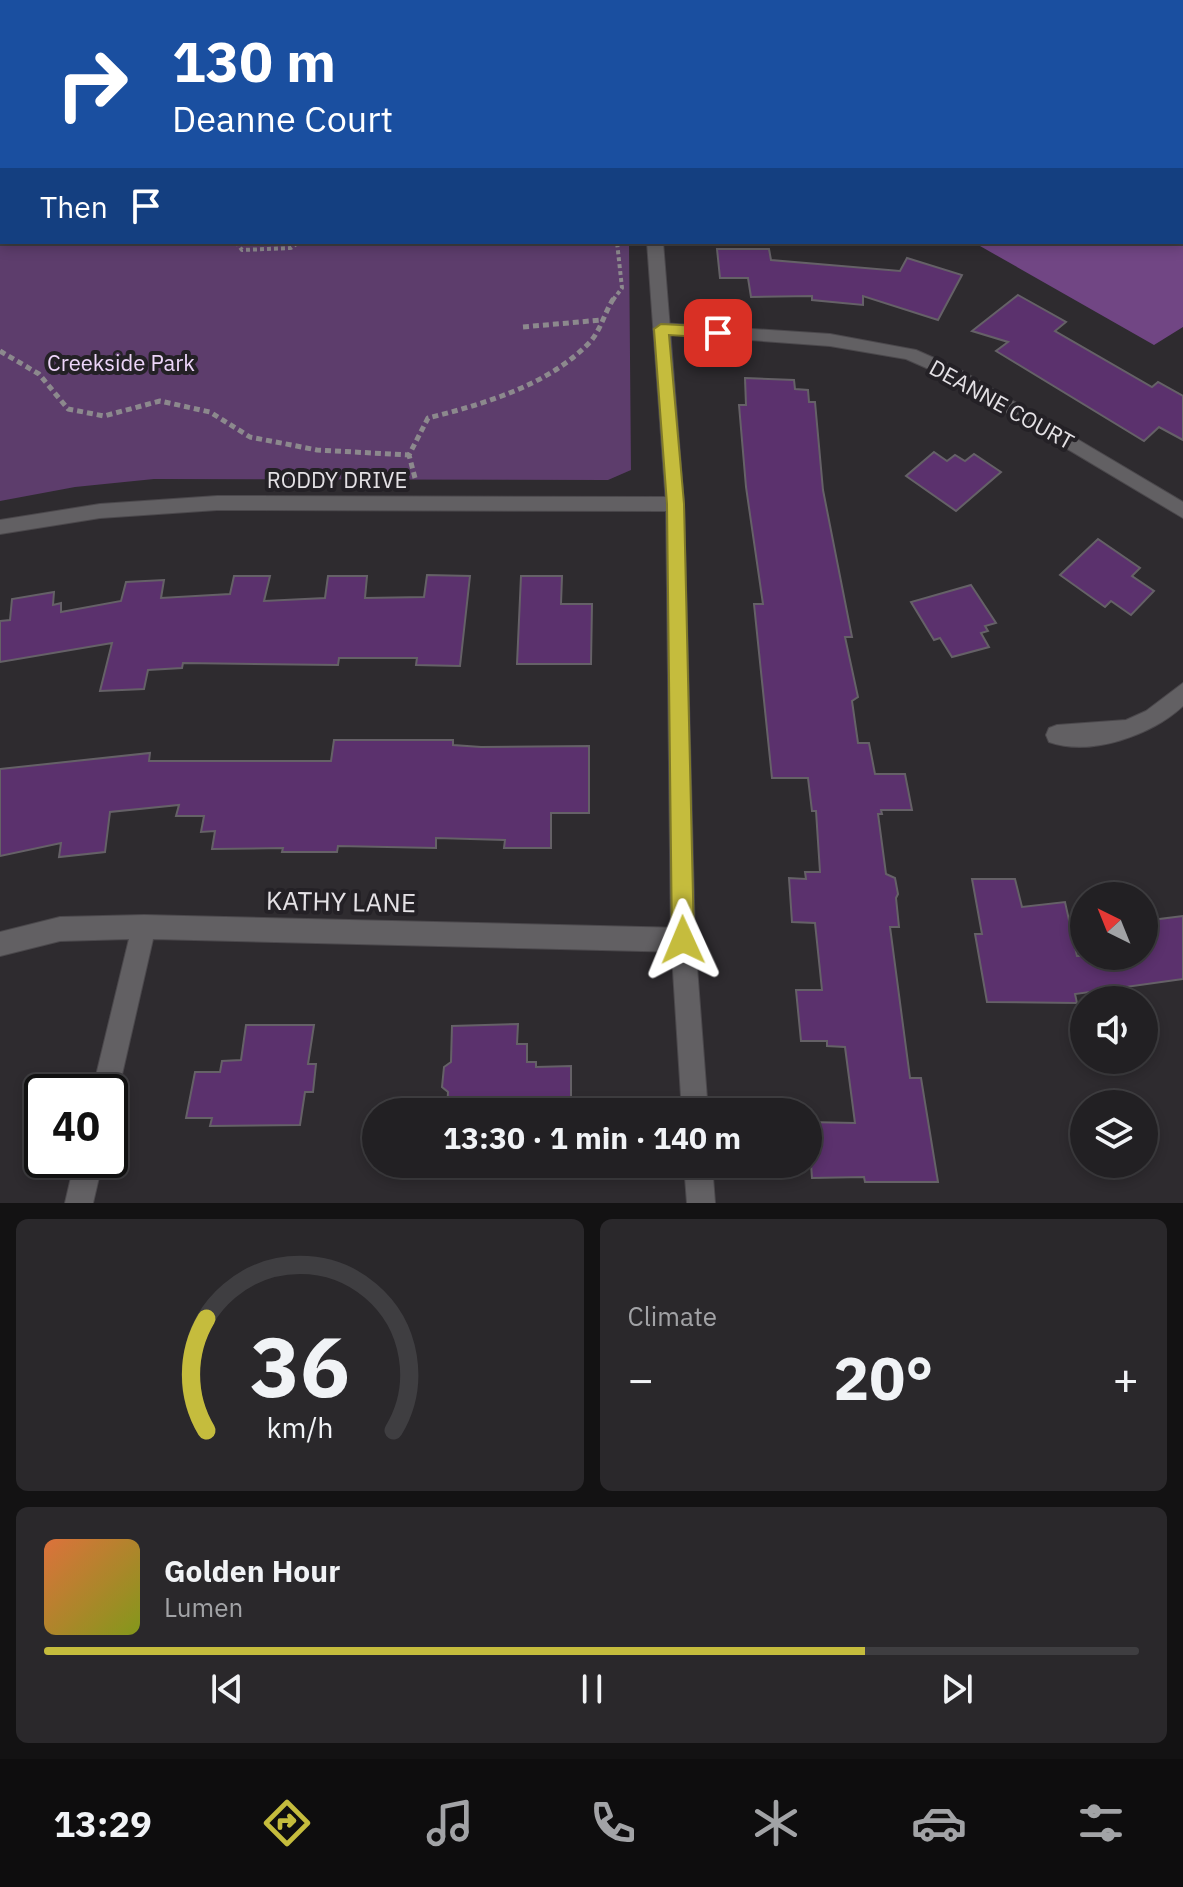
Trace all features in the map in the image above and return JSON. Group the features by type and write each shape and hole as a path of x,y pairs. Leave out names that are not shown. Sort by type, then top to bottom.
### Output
{"street":[{"path":"655,244 675,504 683,940 694,1098"},
{"name":"DEANNE COURT","path":"661,329 830,340 910,354 953,373 1183,511"},
{"name":"RODDY DRIVE","path":"0,527 158,506 675,504"},
{"path":"1057,735 1119,735 1164,712 1183,692"},
{"path":"109,1074 144,927"},
{"name":"KATHY LANE","path":"0,944 60,929 144,927 683,940"},
{"path":"79,1203 85,1178"},
{"path":"699,1178 701,1203"}],"path":[{"path":"238,244 242,250 291,248 296,244"},
{"path":"414,503 416,483 409,455 428,418 484,404 563,366 593,339 601,320 622,288 617,244"},
{"path":"523,327 601,320"},
{"path":"0,351 31,367 54,385 68,409 104,416 160,401 210,412 250,437 317,450 409,455"}],"green space":[{"name":"Creekside Park","path":"0,244 629,244 631,470 608,480 154,479 75,487 0,501"}],"shaded area":[{"path":"977,244 1183,244 1183,327 1154,345"}],"building":[{"path":"717,249 769,249 771,260 900,271 907,258 962,275 938,320 863,296 863,305 812,300 812,296 751,297 748,278 720,278"},
{"path":"1018,295 1066,322 1055,331 1152,387 1158,382 1183,396 1183,440 1159,427 1144,441 996,351 1008,342 972,331"},
{"path":"745,378 794,380 795,389 808,390 809,402 815,402 823,490 852,637 845,637 858,697 852,701 858,743 869,743 875,774 905,774 912,810 881,810 882,814 878,814 886,874 895,878 898,894 899,927 890,927 910,1078 921,1078 938,1182 865,1182 864,1177 822,1178 822,1122 855,1123 845,1047 827,1046 827,1041 801,1041 796,990 822,990 815,923 792,922 789,878 806,879 805,872 820,872 816,811 812,811 808,778 772,778 754,604 763,604 746,487 739,405 746,405"},
{"path":"934,452 947,461 955,455 965,461 974,454 1001,472 956,511 906,476"},
{"path":"1098,539 1140,568 1132,576 1154,591 1131,615 1111,601 1105,607 1060,575"},
{"path":"427,575 470,576 460,666 416,665 417,658 339,658 338,665 183,663 182,668 148,670 144,689 100,691 112,643 0,662 0,621 10,620 12,599 54,592 53,605 61,603 61,612 121,601 126,582 164,580 161,598 230,594 234,576 270,576 264,601 325,598 328,576 367,576 365,598 424,597"},
{"path":"521,576 562,576 561,604 592,604 591,664 517,664"},
{"path":"971,585 996,623 985,626 988,631 981,633 989,647 952,657 940,638 934,640 911,602"},
{"path":"334,740 453,740 453,745 481,747 589,746 589,813 551,813 551,848 504,848 505,840 436,838 436,848 338,846 337,852 282,852 283,848 212,849 215,831 201,832 204,816 176,816 179,805 110,812 105,852 59,857 61,843 0,856 0,769 150,753 149,761 331,761"},
{"path":"972,879 1015,879 1022,907 1065,902 1070,924 1070,970 1158,970 1158,919 1183,916 1183,979 1133,986 1070,986 1070,1003 987,1002 975,934 982,934"},
{"path":"518,1024 517,1044 527,1044 527,1062 536,1062 536,1067 571,1066 571,1098 448,1098 448,1092 442,1087 444,1067 451,1062 452,1026"},
{"path":"246,1025 314,1025 308,1064 316,1064 313,1092 305,1092 300,1125 210,1126 212,1118 186,1118 195,1072 220,1072 222,1061 241,1060"}],"route":[{"path":"683,940 675,504 661,329 718,333"}]}
